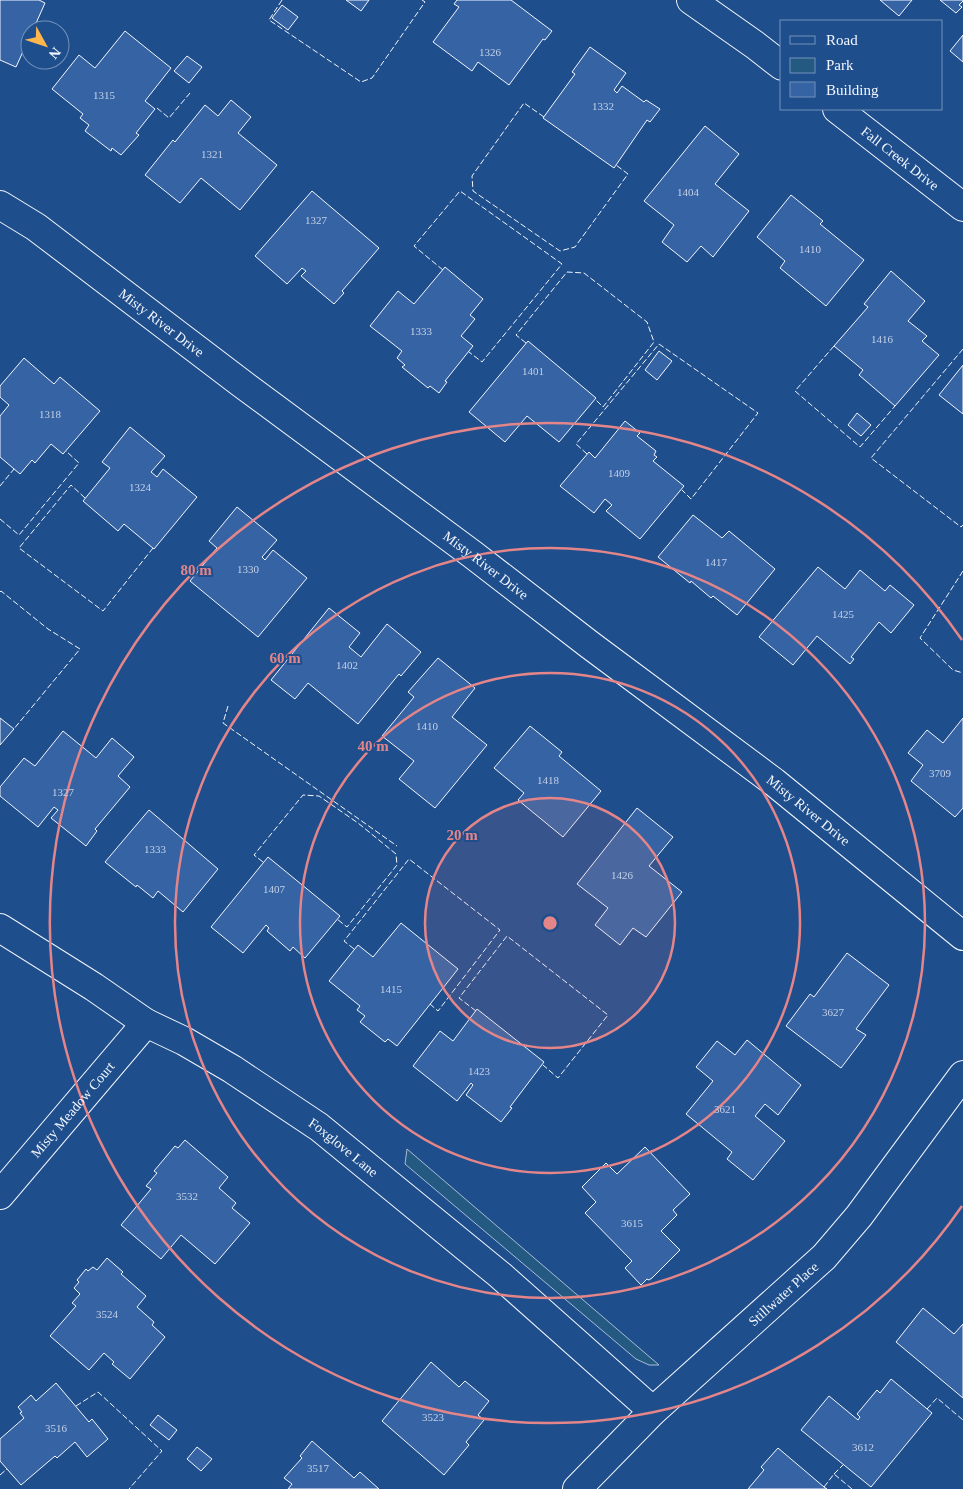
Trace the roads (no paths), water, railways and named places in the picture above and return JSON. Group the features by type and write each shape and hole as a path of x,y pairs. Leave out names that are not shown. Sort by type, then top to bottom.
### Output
{"street":[{"path":"691,0 755,44 780,64"},
{"name":"Fall Creek Drive","path":"838,110 963,207"},
{"name":"Misty River Drive","path":"0,206 36,227 590,646 774,782 963,936"},
{"name":"Foxglove Lane","path":"0,928 94,987 146,1023 184,1041 232,1069 319,1127 500,1275 653,1411"},
{"name":"Misty Meadow Court","path":"0,1195 146,1023"},
{"name":"Stillwater Place","path":"577,1489 653,1411 824,1257 860,1216 963,1075"}]}
